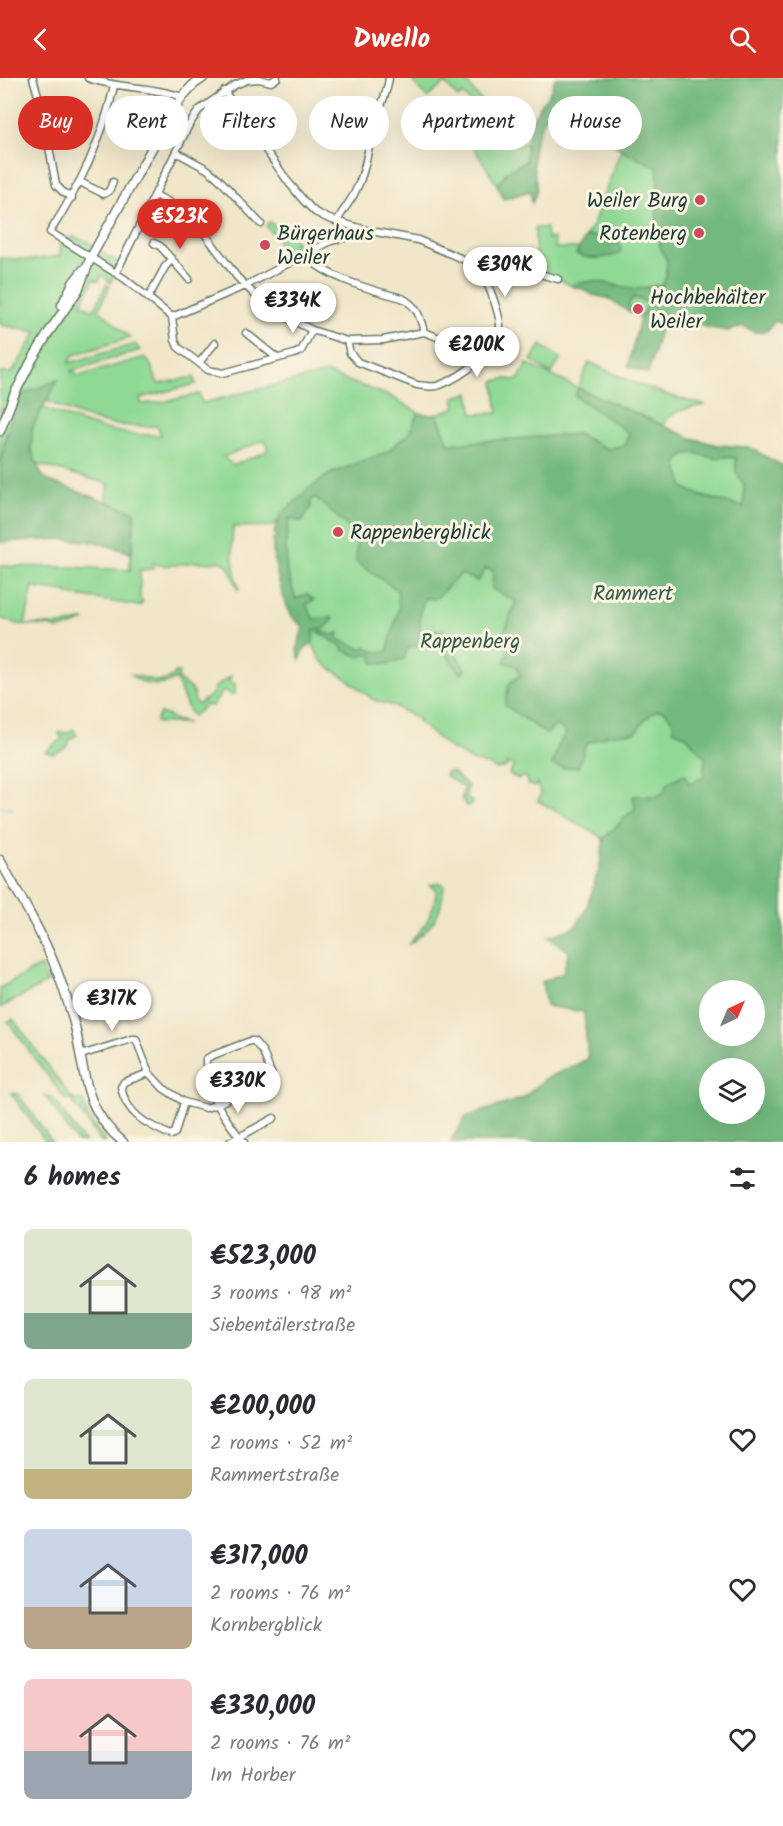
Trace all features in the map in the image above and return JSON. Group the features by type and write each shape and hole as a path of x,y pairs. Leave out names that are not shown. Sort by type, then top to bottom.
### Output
{"main road":[{"path":"183,96 203,78"},
{"path":"0,431 14,395 70,288 89,261 152,150"},
{"path":"0,860 40,933 59,976 68,1002 89,1094 95,1109 109,1130 123,1142"}],"street":[{"path":"33,78 42,109 56,185 72,198"},
{"path":"88,78 114,86 172,93 180,96"},
{"path":"116,273 189,125 199,110 224,91 247,80 259,79 271,82 277,78"},
{"path":"337,222 359,183 374,123 386,95 389,78"},
{"path":"114,86 98,142 72,198 50,232 89,261 126,279 172,318 178,347 208,370 223,373 301,351 312,330"},
{"path":"224,91 289,183 315,212 337,222 366,230 418,240 467,261 508,272 536,273 558,279"},
{"path":"176,152 207,169 218,178 261,224"},
{"path":"80,182 104,194 109,191 113,182"},
{"path":"155,195 170,202 190,219 205,234 237,277 257,297 286,317 312,330 347,341 383,340 424,332 485,355"},
{"path":"172,318 247,285 331,241 355,236 366,230"},
{"path":"154,243 189,279"},
{"path":"306,255 317,265 348,281 410,302 416,309 424,332"},
{"path":"148,298 172,259"},
{"path":"347,341 350,353 358,362 427,387 438,386 473,365 485,355 499,334 500,326 499,316 486,282 467,261"},
{"path":"246,333 277,358"},
{"path":"199,363 214,343"},
{"path":"81,1055 136,1039 149,1073 164,1088 184,1102 206,1108 218,1104 254,1085 270,1073 263,1053 254,1041 206,1059 210,1090 218,1104 242,1139"},
{"path":"149,1073 124,1082 121,1087 123,1097 136,1115 149,1126 171,1135 175,1133 184,1102"},
{"path":"230,1142 242,1139 274,1118"}],"green space":[{"path":"410,78 463,78 478,96 463,94 456,96 445,83 429,96 425,96"},
{"path":"555,78 783,78 783,324 775,321 767,331 754,332 743,326 728,331 706,327 686,319 685,330 661,326 648,374 628,366 640,318 607,298 593,295 574,287 573,284 595,281 634,289 663,285 666,277 667,261 661,249 657,231 658,168 622,150 642,150 642,96 548,96 548,115 536,138 536,113 551,91","holes":["633,297 647,302 644,315 628,306"]},
{"path":"475,150 526,150 526,161 505,173 497,185"},
{"path":"527,150 533,150 537,187 532,203 530,191 504,199 497,185 505,173 526,161"},
{"path":"621,150 658,168 657,231 661,249 667,261 663,285 634,289 595,281 573,284 574,287 558,279 536,273 535,228 546,228 547,239 554,238 555,248 580,248 577,254 611,244 603,237 586,236 594,222"},
{"path":"269,222 292,235 296,240 293,244 297,244 298,253 289,259 281,250 285,246 280,247 266,226"},
{"path":"586,236 603,237 611,243 619,243 621,249 619,254 592,258 576,254"},
{"name":"Rappenberg","path":"75,237 87,241 105,255 119,262 111,282 107,281 107,277 101,276 99,281 94,279 81,304 94,310 106,285 110,286 99,309 130,338 73,355 69,363 135,344 140,350 71,371 79,376 145,357 151,365 158,384 194,377 196,384 140,398 142,404 199,394 202,403 326,373 390,396 419,413 409,433 387,452 332,473 307,490 300,498 314,488 480,548 632,677 738,781 605,843 600,836 538,801 541,794 537,783 535,787 527,784 528,779 523,776 519,779 512,776 509,773 514,766 506,763 505,768 495,769 469,760 456,750 453,751 418,722 420,720 394,706 374,700 328,667 319,658 314,646 305,638 312,633 297,615 275,540 279,519 274,526 233,527 233,558 238,590 228,566 221,561 169,566 153,563 153,569 140,570 140,599 143,602 140,606 69,595 66,592 33,586 25,625 0,618 0,566 130,570 135,512 105,501 109,484 37,464 30,441 32,429 43,408 86,424 116,431 161,435 157,426 124,426 97,421 47,401 57,381 20,395 7,431 0,466 0,373 12,373 37,332 0,325 0,258 31,260 60,256 61,239","holes":["264,440 268,446 266,452 233,465 223,457"]},
{"path":"633,297 647,302 644,315 628,306"},
{"path":"541,345 561,359 551,374 531,360"},
{"path":"589,362 646,387 706,405 676,412 663,425 578,388"},
{"path":"527,364 578,388 576,396 630,433 625,445 607,449 577,434 449,444 437,414 456,407 454,397 469,393 473,414 498,413 494,381 518,380"},
{"path":"58,380 32,428 30,448 42,475 49,481 135,512 132,553 96,542 61,539 0,542 0,466 7,431 20,395"},
{"name":"Rammert","path":"578,388 691,438 717,445 749,447 783,466 783,1142 450,1142 466,1117 523,1098 545,1079 588,1059 584,1012 546,1006 542,982 563,973 569,951 548,937 575,927 585,912 600,866 604,838 635,808 633,796 657,796 663,793 668,782 685,774 690,784 704,776 705,757 685,735 673,730 673,721 665,711 657,710 645,719 636,732 607,735 586,744 578,767 563,768 552,765 559,744 566,733 557,725 546,734 505,705 509,684 520,675 516,666 504,662 509,650 502,639 516,601 492,589 493,571 486,568 478,581 461,574 435,599 425,598 420,612 420,632 426,637 434,630 444,631 465,670 463,673 460,673 442,649 433,643 408,648 404,659 388,664 373,663 372,656 368,653 360,657 343,650 341,646 318,632 323,631 332,635 339,633 338,639 362,649 365,646 375,652 387,652 399,607 397,590 356,562 357,535 315,497 311,500 311,507 302,522 289,518 286,543 287,571 296,599 307,594 314,600 306,605 314,619 332,617 333,620 325,628 314,630 313,642 304,649 300,660 297,651 303,626 292,616 281,590 273,548 273,540 277,536 274,533 282,513 307,490 332,473 387,452 409,433 419,413 437,414 449,444 577,434 607,449 625,445 629,433 575,396","holes":["696,453 713,458 736,458 736,473 744,484 744,507 701,496 683,487 677,463 685,454"]},
{"path":"696,453 713,458 736,458 736,473 744,484 744,507 701,496 683,487 676,464 685,454"},
{"path":"85,621 57,629 49,626 28,625 60,625"},
{"path":"179,672 179,680 193,691 195,703 199,704 214,692 214,688 231,676 229,681 235,684 235,693 232,695 224,690 212,706 206,705 193,716 176,679 165,683 147,684 131,675 160,681 171,677"},
{"path":"160,713 175,720 188,723 157,723"},
{"path":"73,729 77,735 70,739 64,749 53,754 45,752 63,738 60,732 67,733"},
{"path":"446,772 452,772 468,786 465,798 472,801 472,804 467,806 461,799 464,788 445,775"},
{"path":"441,883 444,885 443,895 438,913 429,927 408,945 425,925 433,908 437,890 430,885"},
{"path":"40,966 48,982 0,1008 0,988"},
{"path":"13,1019 73,1100 83,1100 88,1116 105,1142 101,1142 72,1100 65,1099 8,1022"},
{"path":"11,1093 18,1094 52,1142 46,1142"},
{"path":"45,1096 52,1097 84,1142 77,1142"}],"waterway":[{"path":"0,807 12,809"}],"place":[{"name":"Weiler Burg","path":"700,200"},
{"name":"Rotenberg","path":"699,233"},
{"name":"Bürgerhaus Weiler","path":"265,245"},
{"name":"Hochbehälter Weiler","path":"638,309"},
{"name":"Rappenbergblick","path":"338,532"}]}
